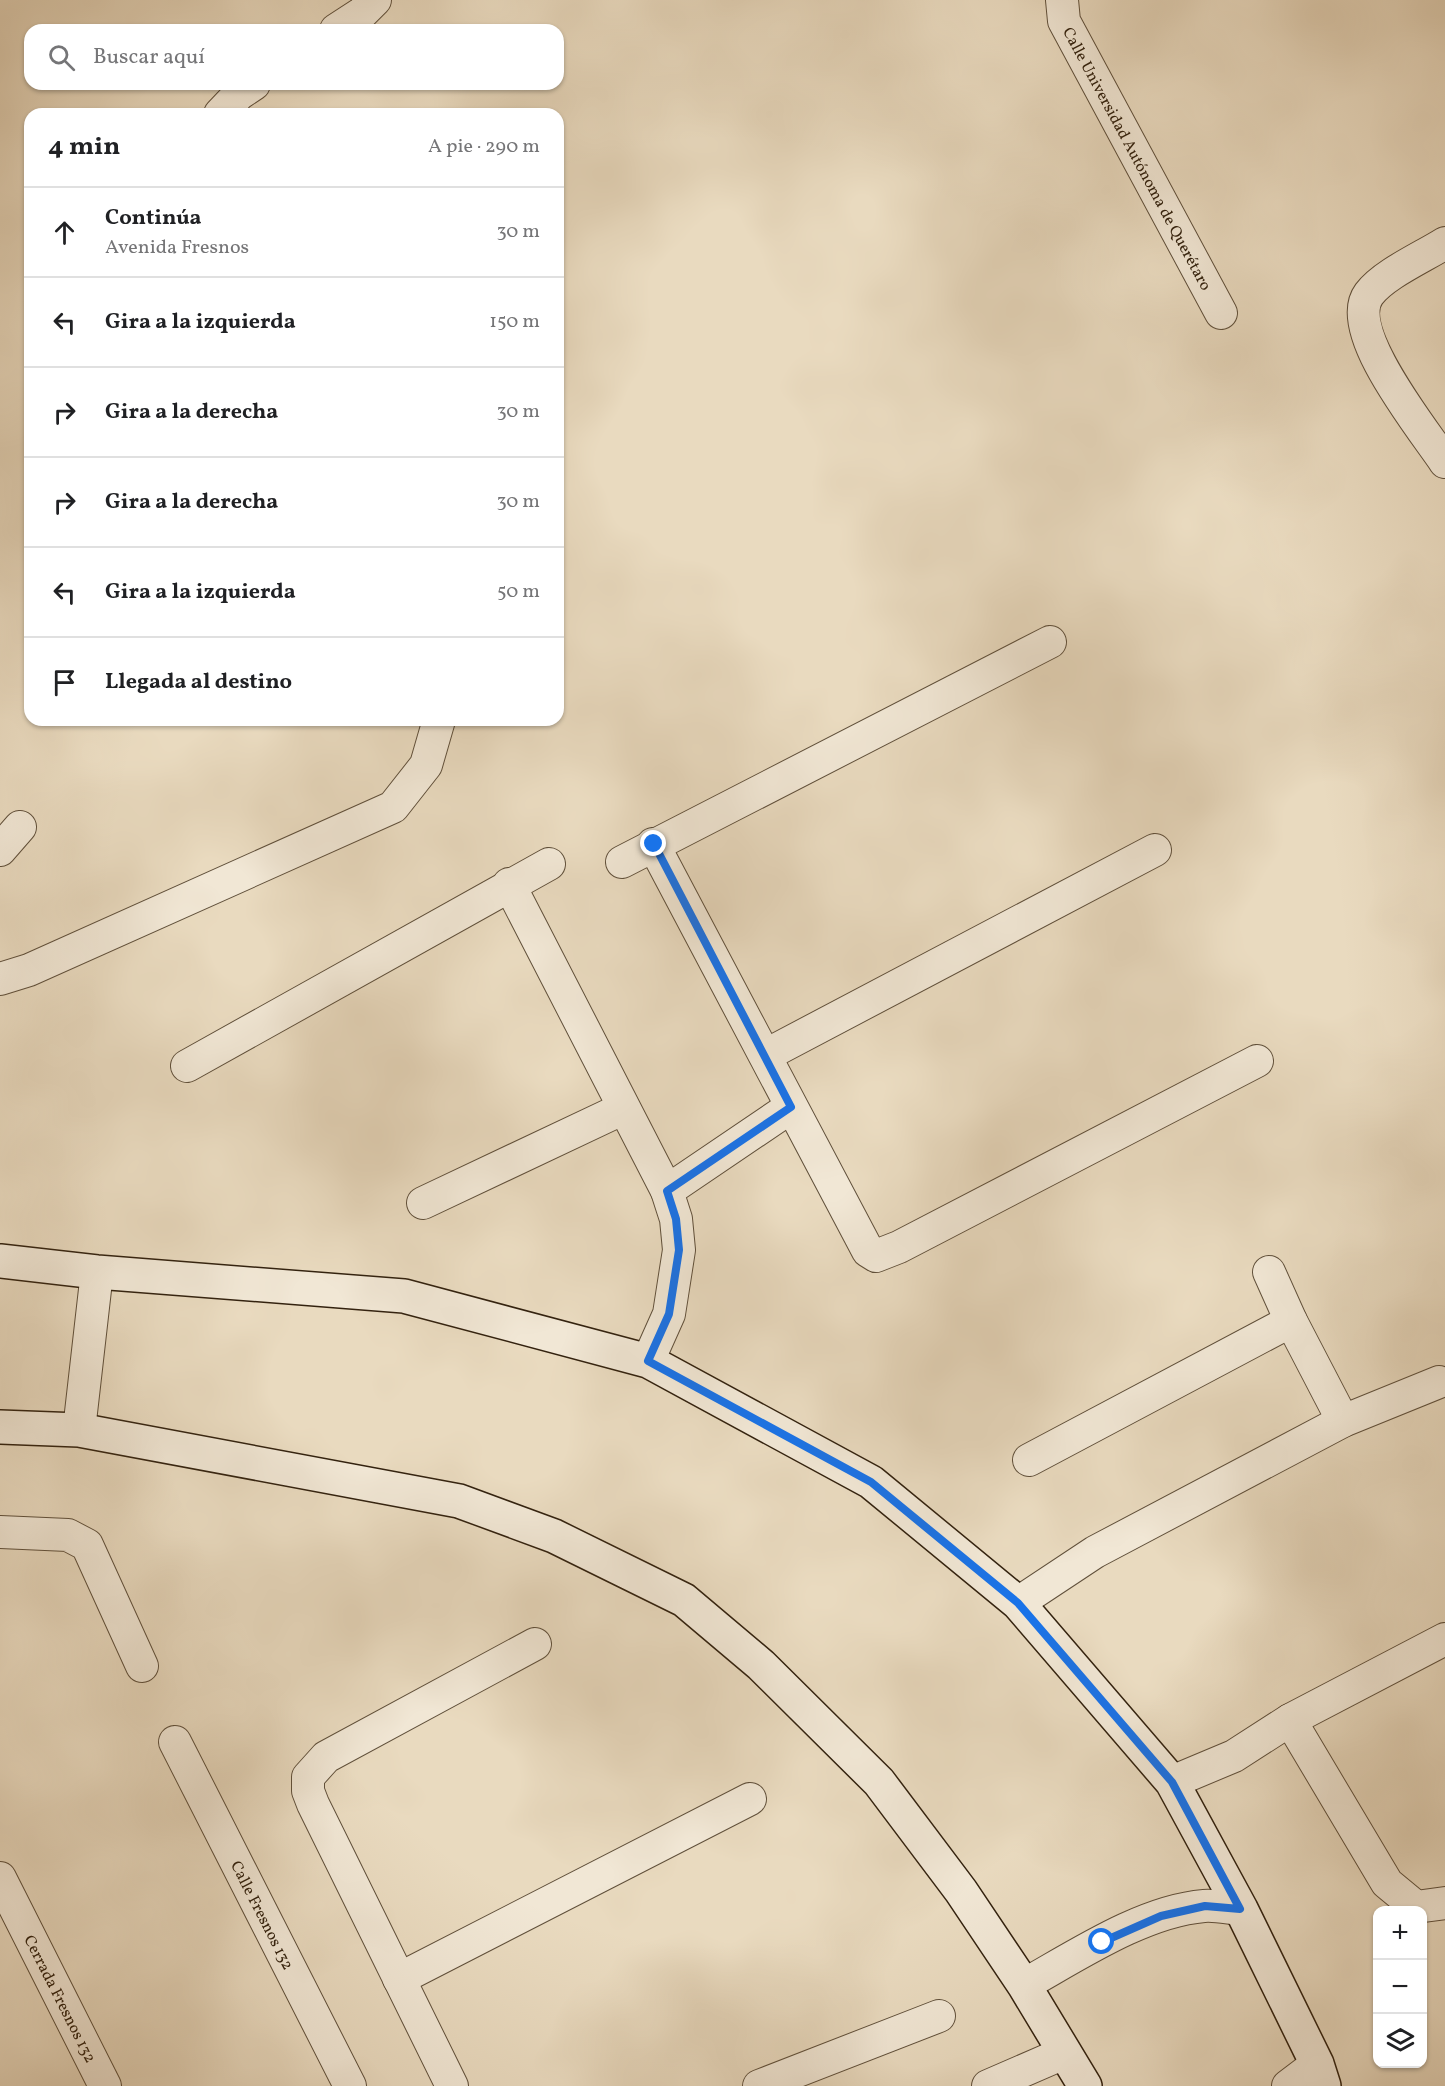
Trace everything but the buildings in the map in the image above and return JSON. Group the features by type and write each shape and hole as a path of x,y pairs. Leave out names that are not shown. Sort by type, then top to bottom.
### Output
{"main road":[{"path":"0,1261 97,1272 404,1296 648,1361 871,1482 1018,1603 1172,1782 1240,1909 1321,2075"},
{"path":"0,1427 79,1430 459,1501 554,1536 684,1600 761,1665 879,1782 961,1891 1024,1985 1085,2086"}],"street":[{"path":"345,24 362,13 375,0"},
{"name":"Calle Universidad Autónoma de Querétaro","path":"1062,0 1064,21 1221,313"},
{"path":"226,108 245,90"},
{"path":"1445,243 1383,282 1369,295 1362,312 1373,353 1445,462"},
{"path":"622,862 1050,642"},
{"path":"0,979 29,970 393,807 426,765 437,726"},
{"path":"654,844 868,1251 876,1256 899,1247 1257,1061"},
{"path":"766,1055 1155,850"},
{"path":"187,1066 549,864"},
{"path":"509,885 622,1109 667,1191 676,1219 679,1250 669,1314 648,1361"},
{"path":"667,1191 791,1107"},
{"path":"423,1203 622,1109"},
{"path":"79,1430 97,1272"},
{"path":"1269,1272 1291,1321 1343,1421"},
{"path":"1029,1460 1291,1321"},
{"path":"1018,1603 1095,1552 1343,1421 1439,1382"},
{"path":"0,1532 68,1535 87,1545 142,1666"},
{"path":"1172,1782 1234,1755 1290,1720 1445,1639"},
{"path":"452,2086 313,1804 308,1791 308,1777 326,1757 535,1644"},
{"path":"1290,1720 1387,1883 1416,1907 1445,1903"},
{"name":"Calle Fresnos 132","path":"175,1742 350,2086"},
{"path":"399,1979 750,1799"},
{"name":"Cerrada Fresnos 132","path":"0,1878 105,2086"},
{"path":"1024,1985 1102,1942 1161,1916 1205,1906 1240,1909"},
{"path":"759,2086 939,2016"},
{"path":"988,2086 1064,2053"},
{"path":"1288,2086 1321,2075"}],"route":[{"path":"654,844 766,1055 791,1107 667,1191 676,1219 679,1250 669,1314 648,1361 871,1482 1018,1603 1172,1782 1240,1909 1205,1906 1161,1916 1102,1942"}]}
